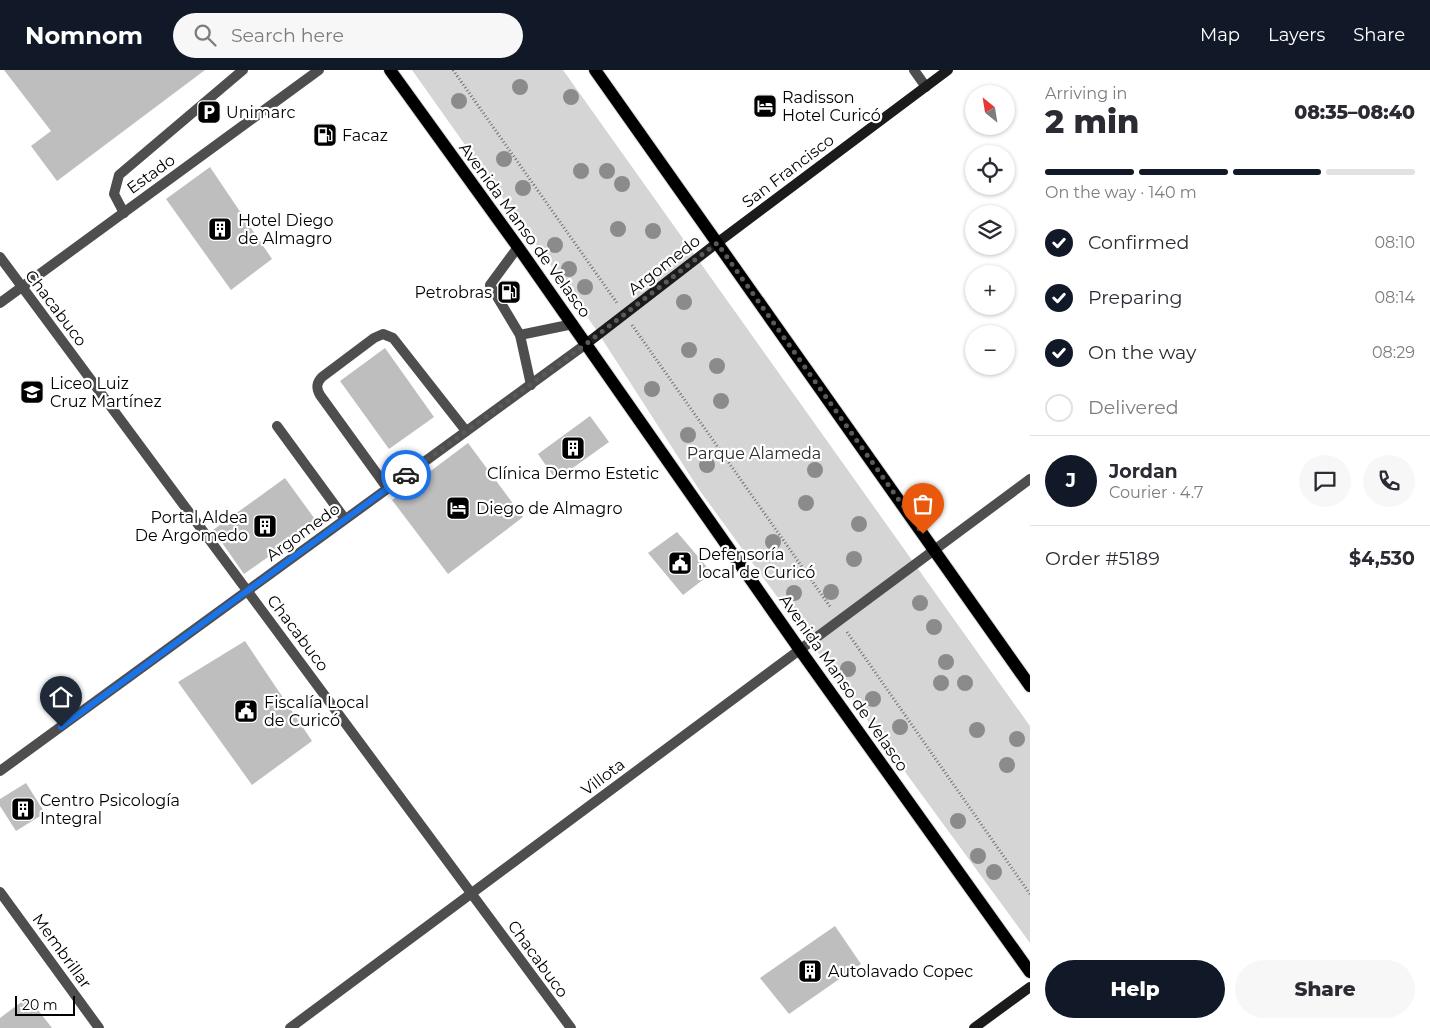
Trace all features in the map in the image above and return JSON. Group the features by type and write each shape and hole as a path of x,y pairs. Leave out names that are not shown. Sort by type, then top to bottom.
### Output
{"main road":[{"name":"Avenida Manso de Velasco","path":"390,70 518,247 800,650 1030,972"},
{"path":"595,70 1030,686"},
{"name":"San Francisco","path":"717,243 948,70"},
{"name":"Argomedo","path":"586,344 717,243"},
{"path":"974,1028 1030,987"}],"street":[{"path":"124,213 114,194 118,175 243,70"},
{"name":"Estado","path":"0,303 319,70"},
{"path":"914,70 926,87"},
{"path":"518,247 490,285 520,334 531,385"},
{"name":"Chacabuco","path":"0,257 570,1028"},
{"path":"520,334 572,324"},
{"path":"388,489 320,395 317,386 318,381 322,377 374,338 384,334 393,338 466,432"},
{"name":"Argomedo","path":"0,771 586,344"},
{"path":"277,426 346,519"},
{"name":"Villota","path":"290,1028 1030,479"},
{"name":"Membrillar","path":"0,892 99,1028"}],"path":[{"path":"454,70 1030,894"}],"green space":[{"name":"Parque Alameda","path":"412,70 563,70 1030,726 1030,943 700,491 595,328"}],"building":[{"path":"4,70 205,70 57,181 31,146 51,131"},
{"name":"Hotel Diego de Almagro","path":"210,167 272,259 231,290 166,199"},
{"path":"385,348 434,417 389,449 340,381"},
{"name":"Clínica Dermo Estetic","path":"590,416 609,442 556,480 538,454"},
{"name":"Diego de Almagro","path":"468,443 523,517 448,574 392,500"},
{"name":"Portal Aldea De Argomedo","path":"285,478 317,522 244,574 213,530"},
{"name":"Defensoría local de Curicó","path":"677,532 712,573 683,595 648,553"},
{"name":"Fiscalía Local de Curicó","path":"245,641 312,741 252,785 178,682"},
{"name":"Centro Psicología Integral","path":"26,783 45,813 16,831 0,806 0,799"},
{"name":"Autolavado Copec","path":"835,926 861,964 789,1014 760,978"},
{"path":"28,997 52,1028 0,1028 0,1018"}],"way so far":[{"path":"406,475 586,344 717,243 923,534"}],"place":[{"name":"Radisson Hotel Curicó","path":"765,106"},
{"name":"Unimarc","path":"209,112"},
{"name":"Facaz","path":"325,135"},
{"name":"Hotel Diego de Almagro","path":"220,229"},
{"name":"Petrobras","path":"509,292"},
{"name":"Liceo Luiz Cruz Martínez","path":"32,392"},
{"name":"Clínica Dermo Estetic","path":"573,448"},
{"name":"Diego de Almagro","path":"458,508"},
{"name":"Portal Aldea De Argomedo","path":"265,526"},
{"name":"Defensoría local de Curicó","path":"680,563"},
{"name":"Fiscalía Local de Curicó","path":"246,711"},
{"name":"Centro Psicología Integral","path":"23,809"},
{"name":"Autolavado Copec","path":"810,971"}],"route":[{"path":"61,727 406,475"}]}
